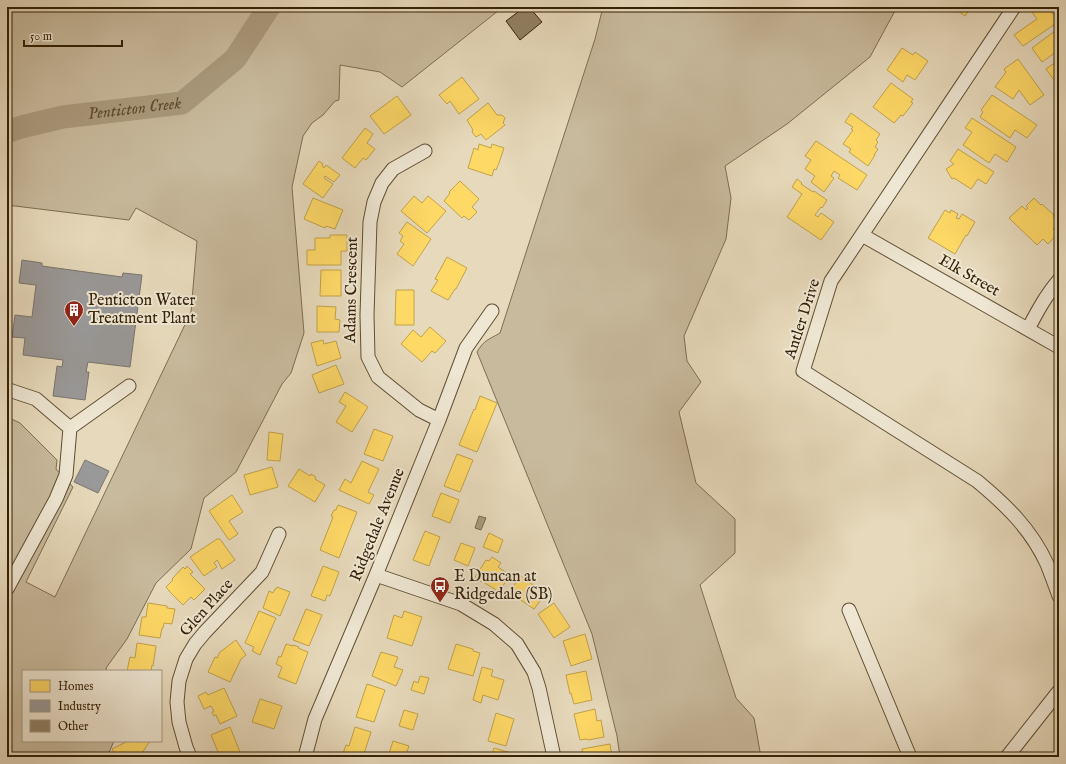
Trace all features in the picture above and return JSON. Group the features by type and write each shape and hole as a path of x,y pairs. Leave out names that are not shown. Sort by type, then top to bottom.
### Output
{"street":[{"name":"Antler Drive","path":"1014,7 831,281 803,371 977,481 999,498 1018,518 1033,540 1046,563 1059,596"},
{"name":"Adams Crescent","path":"425,151 393,169 382,183 374,202 370,222 367,315 368,357 378,377 419,410 439,420"},
{"name":"Elk Street","path":"862,235 1059,347"},
{"path":"1028,329 1039,309 1059,280"},
{"name":"Ridgedale Avenue","path":"304,757 315,719 376,576 439,420 466,348 492,311"},
{"path":"7,589 56,499 66,475 70,428 129,386"},
{"path":"9,390 36,399 70,428"},
{"name":"Glen Place","path":"190,757 179,722 177,702 179,681 186,659 195,644 205,632 262,572 279,534"},
{"path":"376,576 461,604 494,624 517,644 534,672 539,688 554,757"},
{"path":"849,610 910,757"},
{"path":"1006,757 1059,691"}],"shaded area":[{"path":"7,7 503,7 402,87 380,72 340,65 339,100 335,101 323,115 312,123 303,136 292,187 304,333 291,373 282,384 236,472 204,498 191,549 156,583 127,639 106,668 107,670 22,670 22,742 114,742 107,757 7,757 7,417 20,423 57,460 56,469 73,487 26,582 55,597 191,312 197,241 136,208 129,220 7,205"},
{"path":"603,7 897,7 870,57 787,124 725,166 731,198 726,239 684,336 687,361 701,382 679,412 696,483 735,519 735,553 700,585 736,698 754,718 761,757 620,757 617,736 592,634 477,352 484,343 500,333 595,39"},
{"path":"479,516 486,518 481,530 475,528"}],"building: Homes":[{"path":"952,7 971,7 965,16"},
{"path":"1044,7 1047,12 1050,10 1058,22 1023,46 1014,35 1037,19 1029,8"},
{"path":"1059,28 1059,50 1042,62 1032,48"},
{"path":"902,48 913,55 915,52 928,61 915,80 907,75 903,82 887,70"},
{"path":"1018,59 1044,95 1030,105 1019,90 1013,99 995,87 1006,72 1004,69"},
{"path":"1059,60 1059,82 1057,84 1046,69"},
{"path":"462,77 479,99 459,114 450,101 447,104 439,95"},
{"path":"891,83 913,99 911,102 913,103 903,116 901,115 894,123 873,107"},
{"path":"992,95 1037,125 1027,138 1015,130 1010,138 980,117 983,112 981,110"},
{"path":"397,96 411,115 384,134 370,116"},
{"path":"488,103 497,115 502,115 505,118 503,123 505,125 486,140 481,134 476,137 467,120"},
{"path":"851,113 880,134 876,140 878,142 875,147 878,149 868,166 849,152 851,149 843,144 853,130 851,129 853,127 845,122"},
{"path":"972,118 1016,147 1007,162 995,154 989,163 963,145 972,132 965,128"},
{"path":"365,128 373,134 367,143 375,149 366,160 363,158 355,168 342,158"},
{"path":"816,141 867,175 857,190 838,178 840,175 834,171 831,176 834,178 824,192 811,182 815,176 805,169 811,160 805,156"},
{"path":"479,144 491,148 492,144 504,148 496,170 494,169 492,176 468,168 474,148 478,150"},
{"path":"958,149 994,172 986,184 978,179 971,189 954,178 952,179 946,169 954,164 950,161"},
{"path":"319,161 323,164 322,166 324,168 326,165 340,175 334,182 325,176 324,178 333,184 323,198 303,184"},
{"path":"797,179 802,183 801,184 827,200 815,215 818,217 821,213 834,222 821,240 787,217 802,194 792,187"},
{"path":"460,181 479,199 472,207 477,212 469,220 464,216 462,218 444,201 450,193 449,192"},
{"path":"414,196 422,203 428,196 446,211 427,233 401,211"},
{"path":"313,198 343,210 335,229 326,226 325,228 304,219"},
{"path":"1034,198 1054,215 1053,216 1059,223 1053,229 1058,233 1048,244 1043,239 1037,245 1009,218 1022,206 1026,210 1028,208 1026,206"},
{"path":"945,210 950,213 951,210 958,214 956,218 959,219 962,214 975,222 955,254 928,238"},
{"path":"407,222 431,239 413,266 397,254 404,244 400,241 403,236 399,233"},
{"path":"330,235 347,235 347,251 341,251 341,265 307,265 307,250 315,250 315,238 330,238"},
{"path":"447,257 467,268 456,289 448,300 431,291 438,280 435,279"},
{"path":"321,270 341,270 341,296 320,296"},
{"path":"396,290 414,290 414,325 395,325"},
{"path":"317,306 336,307 335,319 340,320 339,332 317,332"},
{"path":"430,327 446,341 435,353 432,351 422,362 401,344 413,330 421,337"},
{"path":"323,340 324,344 336,341 341,358 317,366 311,343"},
{"path":"336,365 344,384 319,393 312,375"},
{"path":"345,392 368,407 352,432 336,422 346,406 339,402"},
{"path":"480,396 497,403 477,452 459,445"},
{"path":"374,429 393,436 383,461 364,454"},
{"path":"269,432 283,434 280,461 267,460"},
{"path":"457,454 473,460 460,492 444,486"},
{"path":"362,461 379,469 368,492 374,495 369,504 339,490 345,479 351,483"},
{"path":"272,467 278,487 250,495 244,475"},
{"path":"299,469 310,476 311,474 316,477 315,479 325,485 315,502 288,486"},
{"path":"441,493 459,500 450,523 432,516"},
{"path":"232,495 243,512 229,521 238,534 229,540 209,511"},
{"path":"338,505 357,512 339,558 320,550 333,517 331,516"},
{"path":"425,531 440,537 429,566 413,560"},
{"path":"489,533 503,540 498,553 483,547"},
{"path":"217,539 220,539 235,560 222,569 217,560 214,563 217,567 204,576 190,557"},
{"path":"461,543 475,548 468,566 454,560"},
{"path":"492,557 501,563 498,567 510,575 499,592 475,577 486,560 489,561"},
{"path":"187,566 193,572 190,574 205,589 194,600 191,597 183,605 166,587 183,567 185,569"},
{"path":"323,566 339,572 330,596 327,595 325,601 311,596"},
{"path":"521,576 545,594 534,609 509,592"},
{"path":"277,587 290,592 280,616 263,608 269,591 273,593"},
{"path":"148,603 175,609 172,624 164,623 160,638 139,635 142,617 146,617"},
{"path":"554,603 570,627 554,638 538,614"},
{"path":"306,609 322,615 309,646 293,640"},
{"path":"259,611 276,618 260,655 252,651 254,647 245,643"},
{"path":"404,611 422,617 412,646 387,638 394,615 402,618"},
{"path":"585,634 592,659 571,666 563,641"},
{"path":"236,640 246,655 241,659 230,682 208,672 215,657 217,658 220,652"},
{"path":"137,643 156,646 151,670 127,670 130,657 135,658"},
{"path":"286,644 299,647 298,648 308,652 296,684 278,677 282,667 276,664 279,656 281,657"},
{"path":"456,644 473,649 473,651 480,653 473,676 448,669"},
{"path":"381,652 398,657 394,667 403,670 396,686 372,676"},
{"path":"482,667 493,670 491,676 504,680 498,700 483,695 481,703 473,700"},
{"path":"586,671 592,700 574,704 566,675"},
{"path":"420,676 429,678 424,694 411,690 414,681 418,683"},
{"path":"367,684 385,690 374,722 356,717"},
{"path":"224,688 237,716 220,724 216,715 214,716 212,712 214,711 211,706 204,709 198,696 206,692 208,695"},
{"path":"260,699 282,706 274,729 252,722"},
{"path":"595,709 597,721 601,720 604,737 580,740 574,714"},
{"path":"404,710 418,714 413,730 399,726"},
{"path":"496,713 514,719 506,746 488,741"},
{"path":"230,727 242,757 220,757 211,735"},
{"path":"355,727 371,732 363,757 342,756 346,745 349,746"},
{"path":"393,741 409,746 405,757 388,757"},
{"path":"126,742 149,742 142,753 144,757 116,757 112,749"},
{"path":"610,744 612,757 583,757 582,749"},
{"path":"494,748 518,755 517,757 491,757"}],"building: Industry":[{"name":"Penticton Water Treatment Plant","path":"22,260 42,263 42,266 122,277 123,273 142,275 130,367 88,362 86,372 89,372 85,400 53,396 57,366 62,367 63,360 23,355 25,338 12,337 15,315 32,317 36,285 19,283"},
{"path":"85,460 109,471 98,493 74,482"}],"building: Other":[{"path":"529,7 542,22 520,40 506,21 522,9 523,12"}],"waterway":[{"name":"Penticton Creek","path":"7,132 21,127 63,117 182,103 235,59 269,7"}],"place":[{"name":"Penticton Water Treatment Plant","path":"74,327"},
{"name":"E Duncan at Ridgedale (SB)","path":"440,603"}]}
